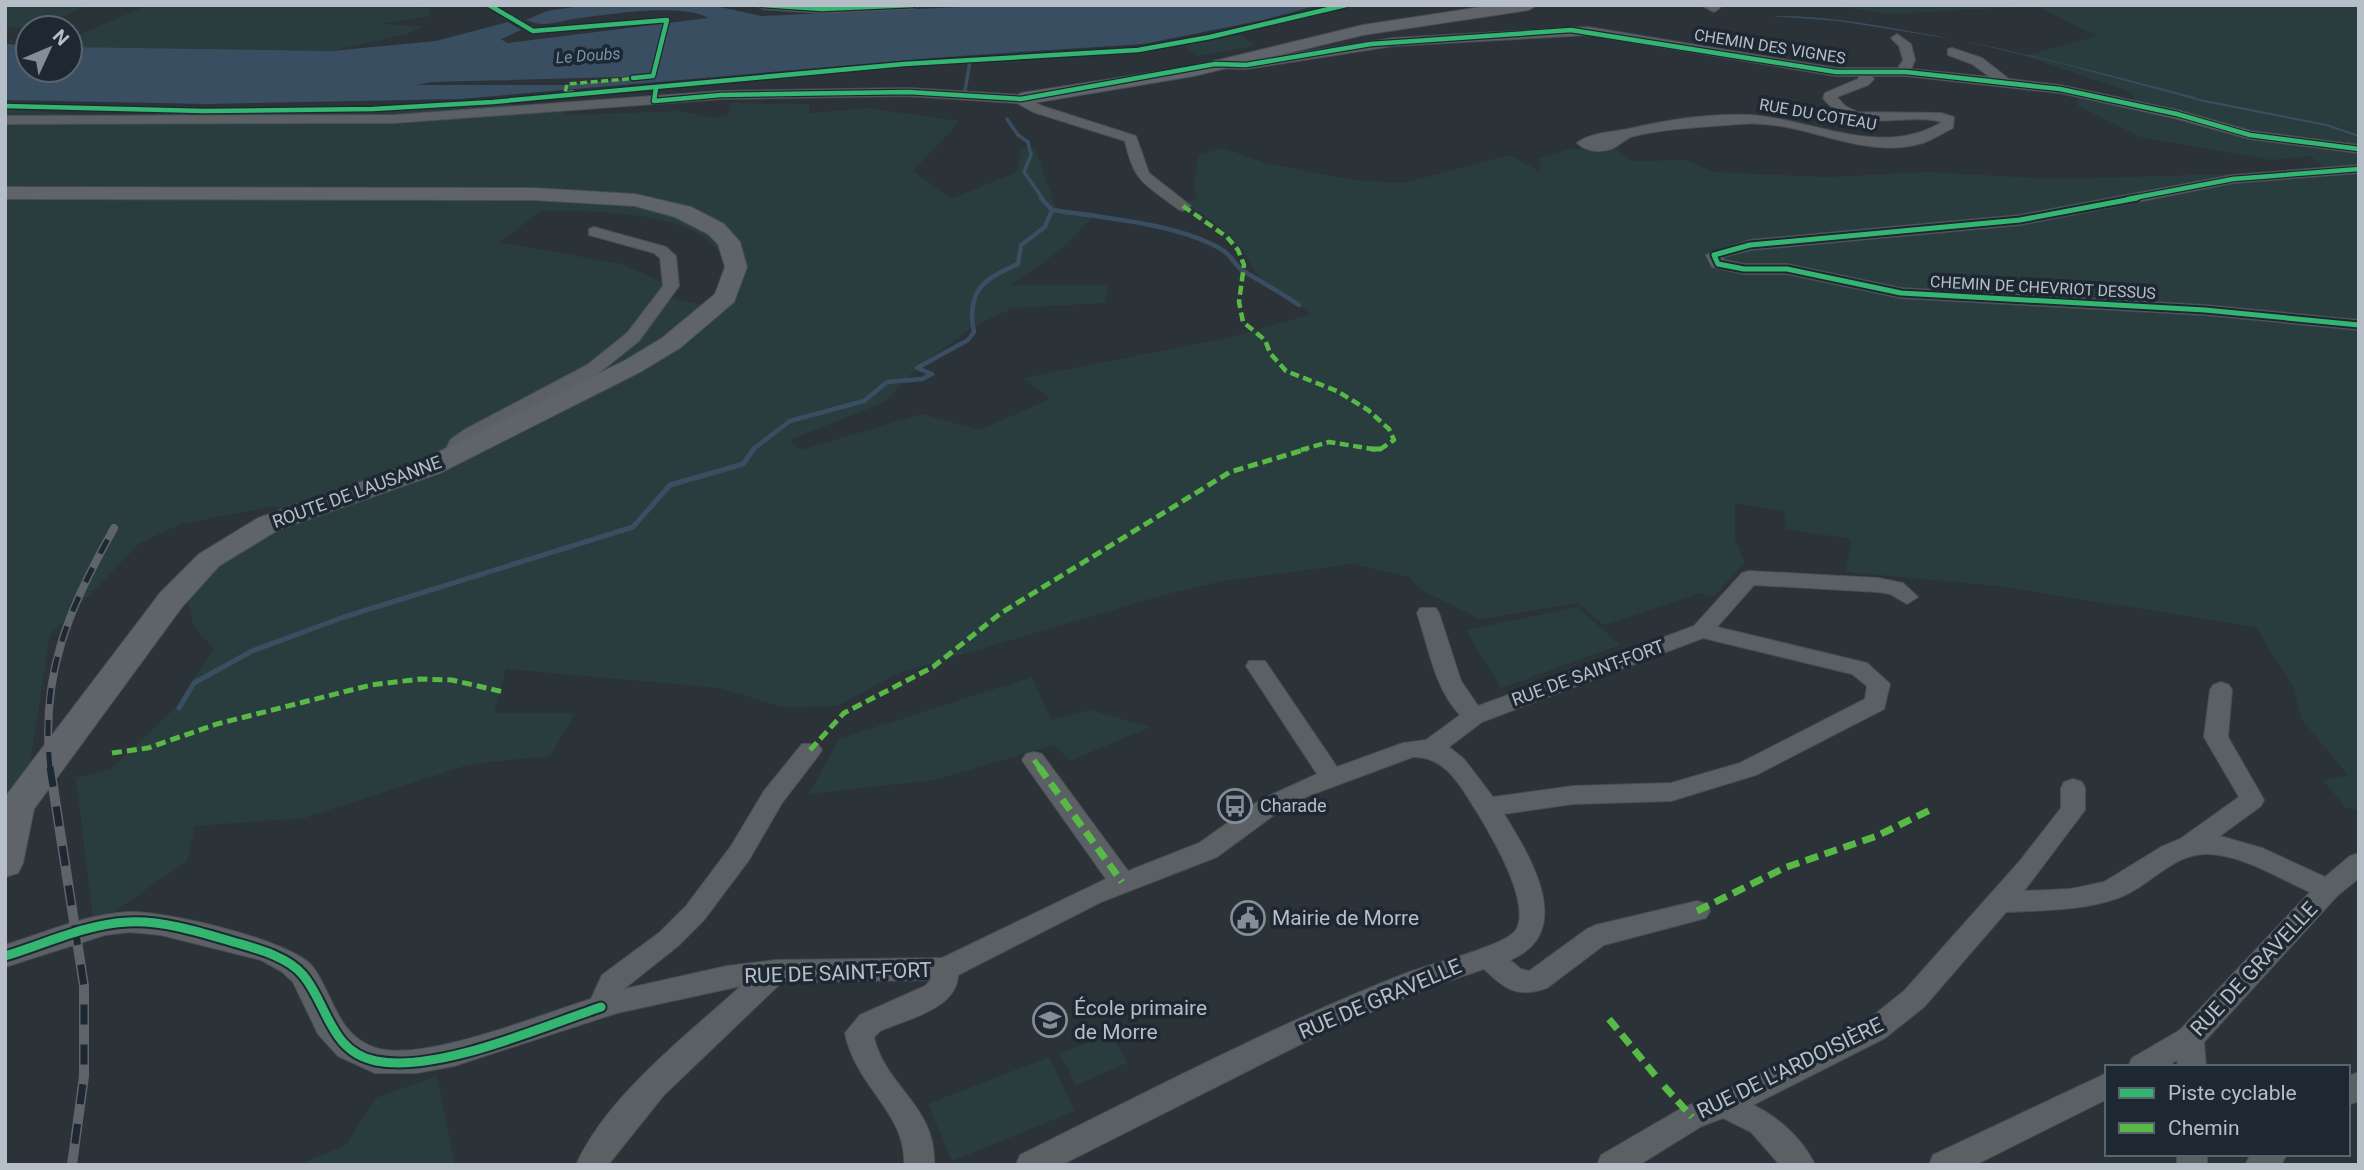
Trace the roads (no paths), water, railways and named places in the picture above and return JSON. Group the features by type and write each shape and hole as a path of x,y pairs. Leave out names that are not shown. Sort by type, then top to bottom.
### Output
{"main road":[{"path":"1021,99 1215,64 1363,30 1529,5"},
{"name":"ROUTE DE LAUSANNE","path":"5,193 598,196 665,207 700,219 716,229 729,242 734,253 734,281 726,297 696,324 633,366 452,457 390,483 278,520 209,559 187,579 11,816"},
{"path":"5,863 11,816"}],"street":[{"path":"763,5 795,9 913,5"},
{"name":"CHEMIN DES VIGNES","path":"1215,64 1246,65 1371,44 1572,30 1864,73 1906,72 2005,83 2120,101 2250,135 2359,149"},
{"path":"1897,38 1905,44 1909,60 1904,67 1906,72"},
{"path":"1952,52 1977,61 2005,83"},
{"name":"RUE DU COTEAU","path":"1623,134 1654,127 1765,120 1891,144 1917,140 1948,125 1949,120 1940,116 1880,119 1848,111 1834,104 1830,97 1832,93 1863,82 1867,79 1864,73"},
{"path":"5,120 394,120 721,95 908,92 1021,99 1024,104 1045,112 1094,125 1131,139 1138,168 1144,176 1183,206"},
{"name":"CHEMIN DE CHEVRIOT DESSUS","path":"2359,169 2233,179 2020,220 1750,245 1714,255 1718,264 1729,267 1787,269 1901,293 2003,301 2193,309 2359,325"},
{"path":"452,457 457,444 471,434 593,369 633,337 671,286 668,256 660,250 594,232"},
{"path":"1488,807 1573,794 1671,792 1748,769 1876,703 1880,695 1879,684 1859,668 1702,631 1749,578 1878,585 1896,588 1907,597"},
{"path":"1428,613 1440,646 1445,675 1462,704 1475,716"},
{"name":"RUE DE SAINT-FORT","path":"5,956 105,925 130,922 161,925 268,951 291,963 303,975 328,1026 348,1048 376,1061 417,1061 454,1054 601,1007 727,977 776,971 945,970 1122,882 1208,850 1269,806 1331,777 1411,749 1431,748 1475,716 1702,631"},
{"path":"1257,666 1331,777"},
{"path":"2000,902 2082,898 2126,883 2163,858 2189,846 2252,800 2246,782 2218,746 2214,729 2221,690"},
{"name":"RUE DE GRAVELLE","path":"1031,1165 1344,1010 1488,956 1525,939 1535,922 1530,893 1488,807 1456,764 1431,748"},
{"path":"601,1007 612,983 669,939 695,913 740,853 773,797 810,750"},
{"path":"1034,760 1122,882"},
{"name":"RUE DE L'ARDOISIÈRE","path":"1612,1165 1692,1117 1724,1105 1875,1030 1913,999 2000,902 2073,810 2073,788"},
{"path":"2189,846 2208,844 2234,849 2328,889"},
{"name":"RUE DE GRAVELLE","path":"2145,1065 2190,1038 2328,889 2359,863"},
{"path":"1488,956 1511,977 1524,983 1536,980 1596,936 1697,911"},
{"name":"RUE DE SAINT-FORT","path":"919,1165 922,1150 918,1131 860,1052 859,1033 870,1023 935,994 944,987 945,970"},
{"path":"591,1165 610,1134 653,1085 776,971"},
{"path":"2190,1038 2192,1065"},
{"path":"1944,1165 2105,1086"},
{"path":"1724,1105 1761,1123 1800,1165"}],"water":[{"name":"Le Doubs","path":"587,5 711,5 761,16 1005,5 1319,5 1263,20 1144,44 945,57 460,99 207,104 5,100 5,44 14,44 14,84 84,84 84,47 331,51 436,41 508,22 521,30 501,39 507,43 708,18 696,13 662,10 603,15 549,24 526,20 547,11","holes":["656,76 564,85 416,85 431,82"]},
{"path":"1771,16 1804,17 1870,24 1954,39 1838,21"},
{"path":"1965,41 2195,98 2327,124 2359,137 2326,126 2208,103"}],"waterway":[{"path":"965,91 970,61"},
{"path":"1007,119 1018,135 1028,142 1031,155 1024,172 1043,199"},
{"path":"1041,198 1052,210"},
{"path":"752,450 790,421 864,401 887,382 922,379 932,374 917,368 968,340 974,332 973,306 980,288 995,275 1018,264 1021,245 1045,227 1052,210"},
{"path":"1052,210 1161,227 1203,240 1225,252 1243,271 1299,305"},
{"path":"179,708 194,683 252,651 344,617 633,527 670,485 743,464 754,449"}],"railway":[{"path":"50,768 49,702 61,643 71,614 114,528"},
{"path":"50,767 84,986 84,1076 72,1165"}],"place":[{"name":"Charade","path":"1235,806"},
{"name":"Mairie de Morre","path":"1248,918"},
{"name":"École primaire de Morre","path":"1050,1020"}]}
